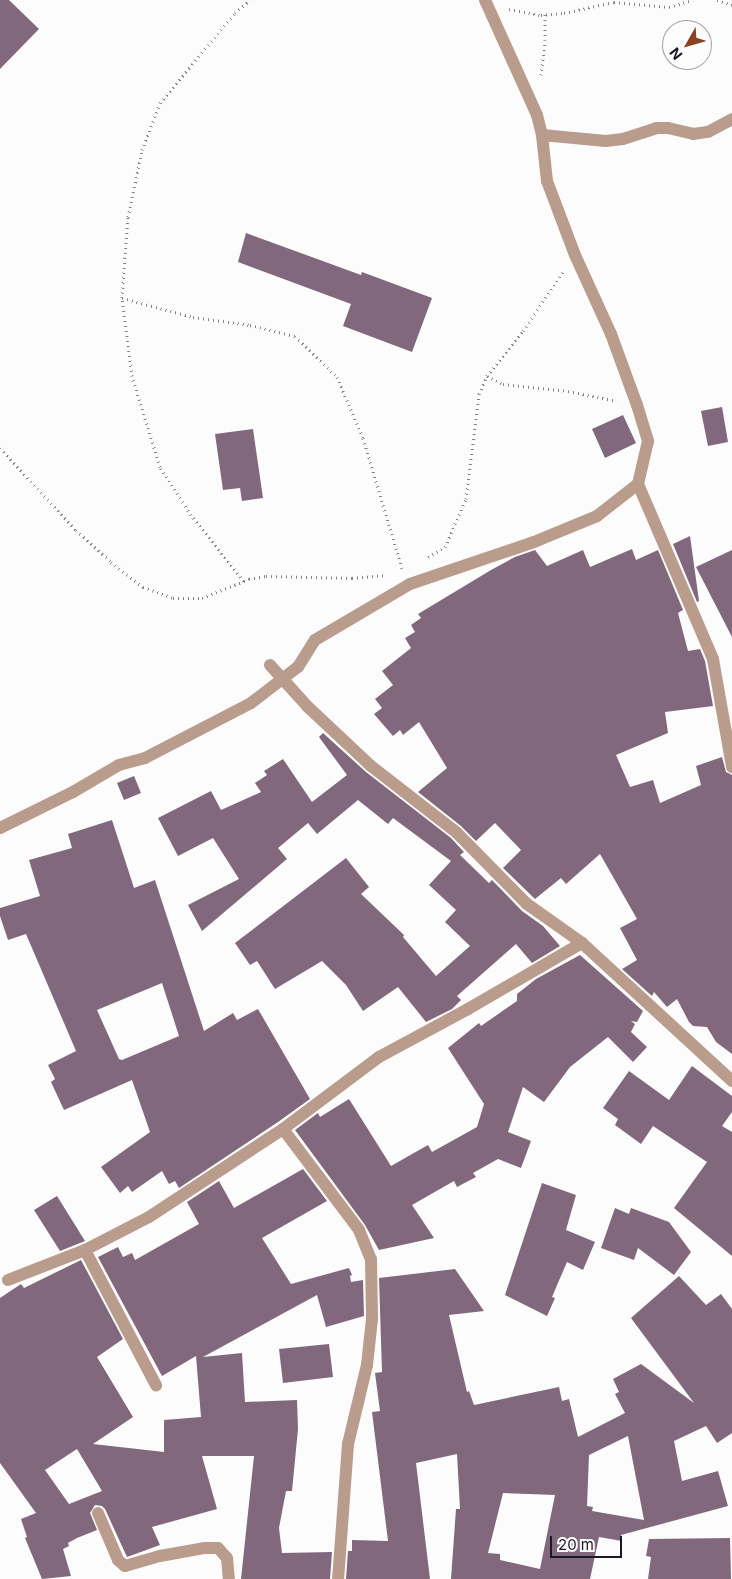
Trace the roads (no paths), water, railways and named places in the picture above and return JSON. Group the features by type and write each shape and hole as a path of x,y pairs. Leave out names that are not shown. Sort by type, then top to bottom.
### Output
{"street":[{"path":"485,0 534,107 542,135 547,181 575,255 611,334 637,405 648,441 638,484 713,659 732,768"},
{"path":"542,135 606,141 623,139 662,128 694,134 708,132 732,120"},
{"path":"0,828 74,792 119,764 144,758 251,703 298,667 315,640 410,584 534,542 597,516 638,484"},
{"path":"270,665 308,707 371,766 456,832 527,904 582,943 732,1081"},
{"path":"8,1280 84,1250 149,1217 283,1129 378,1057 468,1009 582,943"},
{"path":"283,1129 360,1230 371,1260 372,1319 367,1365 348,1444 338,1579"},
{"path":"84,1250 156,1385"},
{"path":"98,1513 118,1560 126,1566 160,1556 206,1548 218,1548 228,1558 229,1579"}]}
